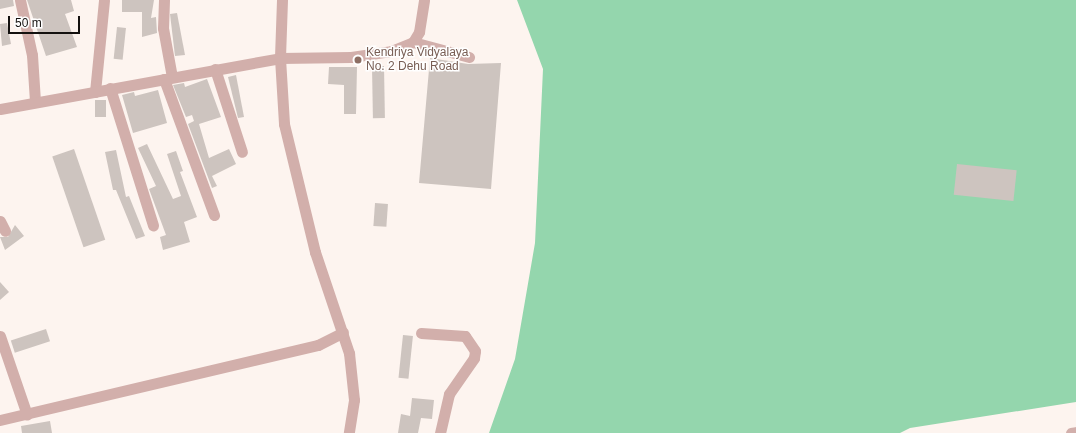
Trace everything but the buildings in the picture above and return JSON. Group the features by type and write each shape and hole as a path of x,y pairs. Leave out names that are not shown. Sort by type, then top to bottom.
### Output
{"lane":[{"path":"20,0 32,55 35,102"},
{"path":"95,92 104,0"},
{"path":"164,0 163,28 168,78 214,215"},
{"path":"282,0 280,58 284,124 299,190 354,376 349,433"},
{"path":"0,109 280,58 350,57 391,51 413,42 419,32 424,0"},
{"path":"413,42 469,57"},
{"path":"215,69 242,152"},
{"path":"110,88 153,225"},
{"path":"0,420 27,415 318,345 342,332"},
{"path":"421,333 465,336 475,351 474,358 449,394 440,433"},
{"path":"0,336 27,415"},
{"path":"1071,433 1076,432"}],"green space":[{"path":"517,0 1076,0 1076,402 910,428 900,433 489,433 515,359 535,243 543,69"}],"place":[{"name":"Kendriya Vidyalaya No. 2 Dehu Road","path":"358,60"}]}
